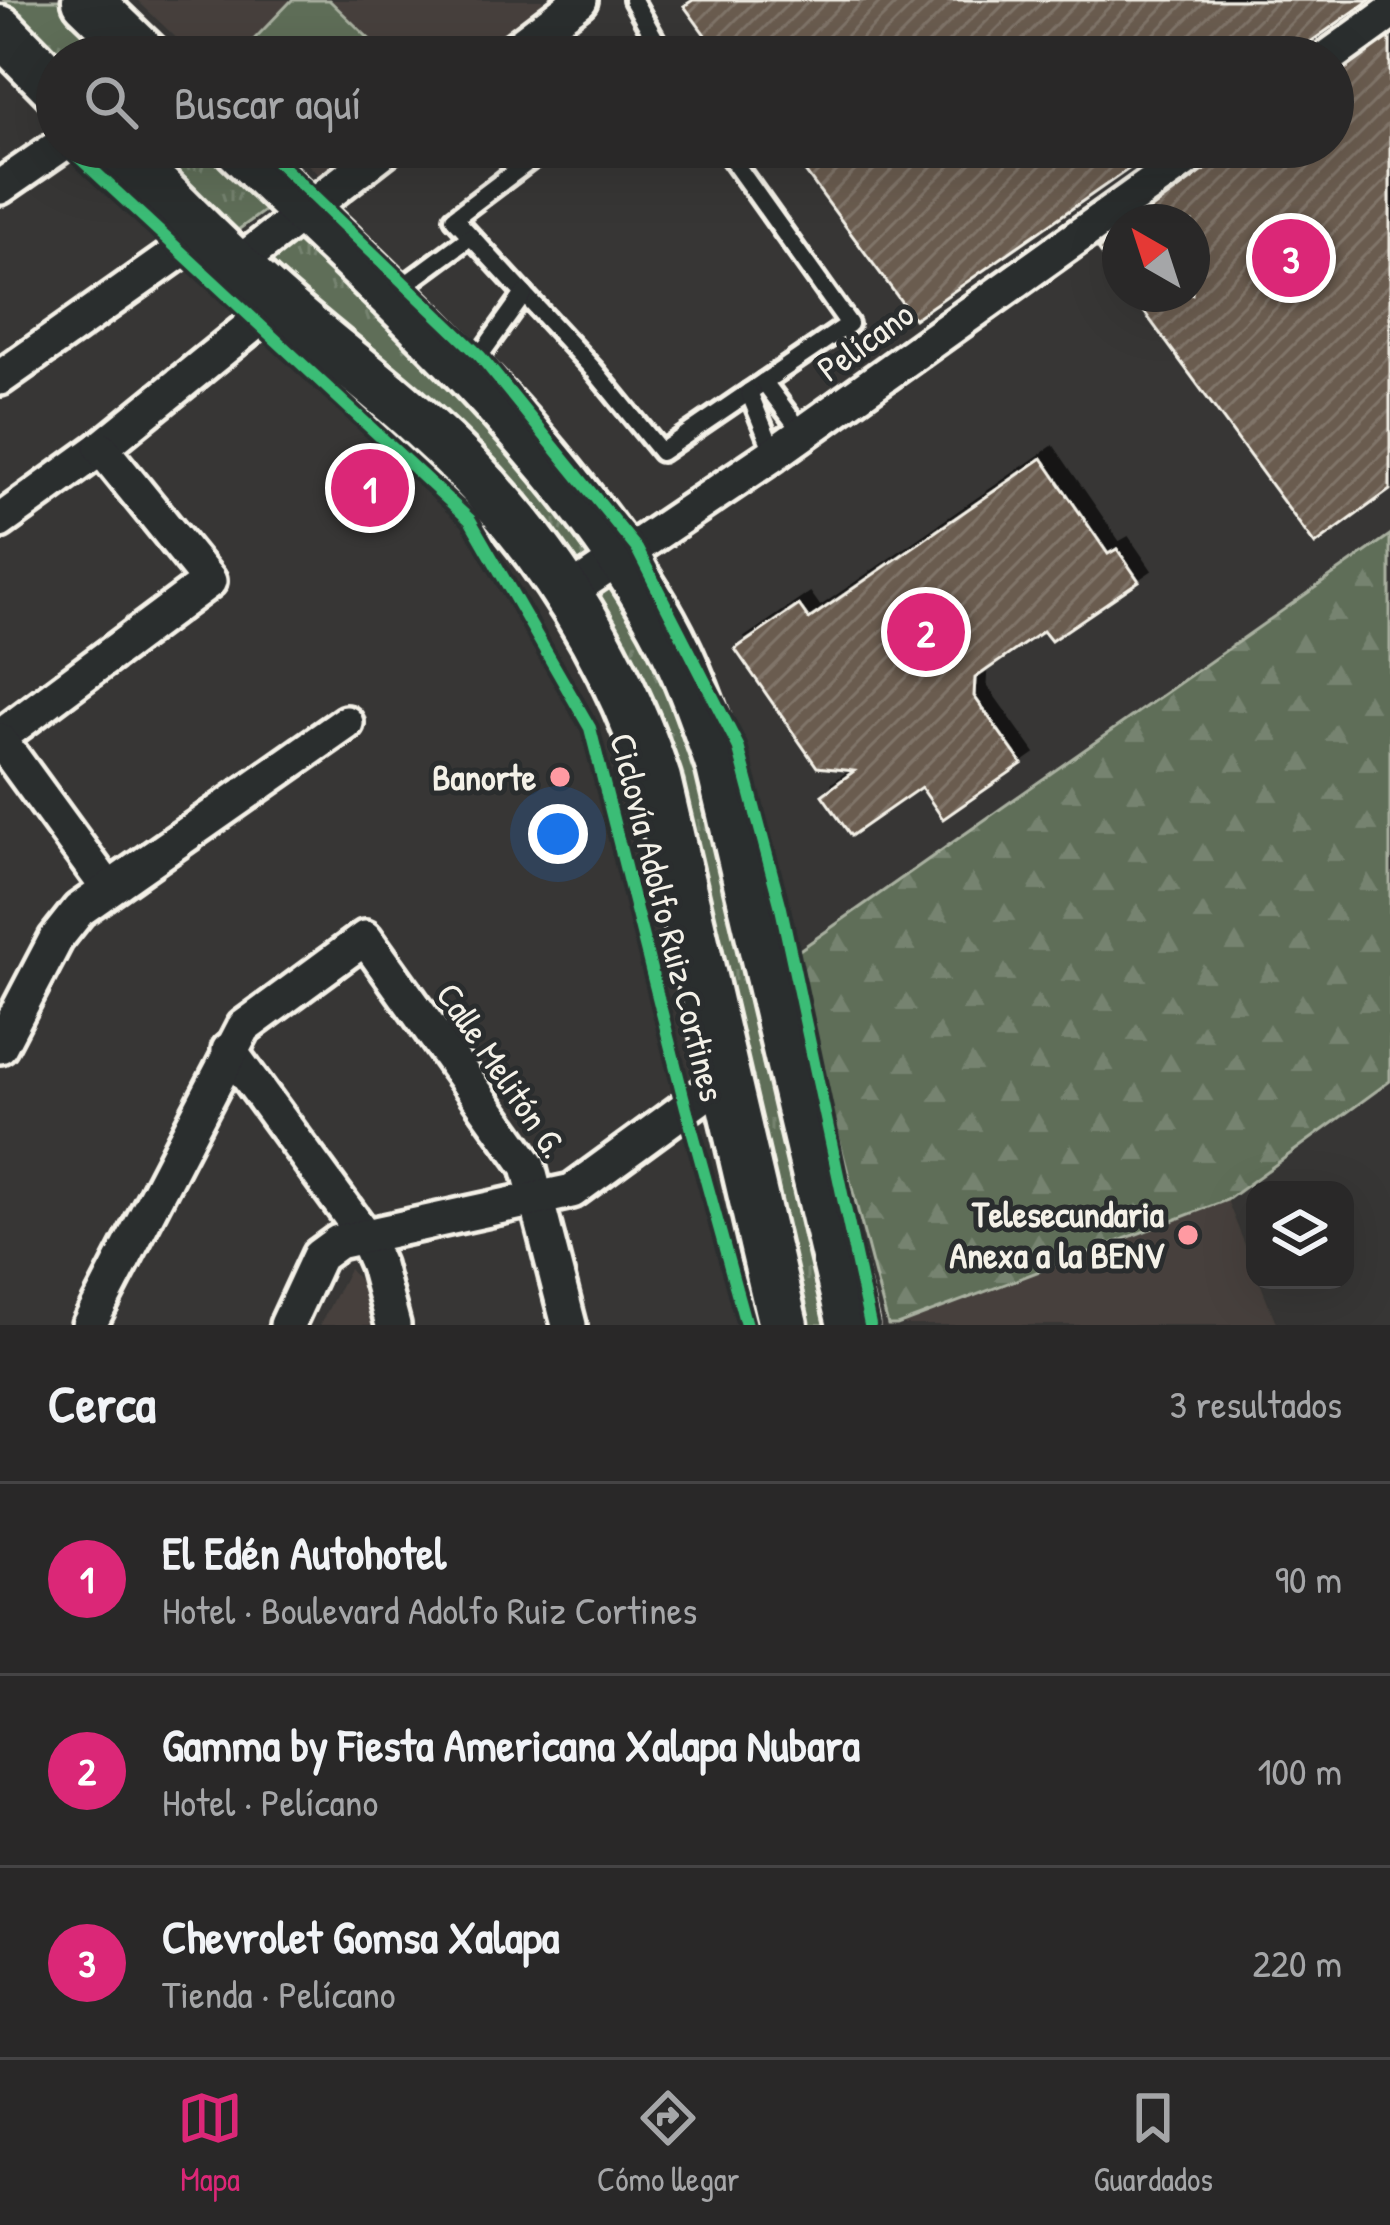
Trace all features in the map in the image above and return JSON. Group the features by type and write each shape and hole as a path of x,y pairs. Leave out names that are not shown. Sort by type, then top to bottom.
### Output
{"main road":[{"path":"87,0 124,36"},
{"path":"0,30 36,67"},
{"path":"137,168 278,304 423,426 500,503 568,593 634,712 656,779 783,1325"},
{"path":"260,168 467,374 548,463 623,559 664,626 721,767 852,1325"}],"street":[{"path":"533,36 580,0"},
{"path":"1354,39 1390,13"},
{"path":"0,187 36,162"},
{"path":"0,378 220,250 304,211 360,168"},
{"name":"Pelícano","path":"568,593 775,454 1174,168"},
{"path":"0,521 101,448 278,304"},
{"path":"101,448 208,581 0,739 107,887"},
{"path":"0,1046 56,939 79,910 346,722"},
{"name":"Calle Melitón G.","path":"229,1050 244,1028 365,938 528,1166 569,1325"},
{"path":"89,1325 229,1050 364,1235 393,1325"},
{"path":"287,1325 320,1256 338,1242 572,1191 728,1077"}],"lane":[{"path":"633,0 653,36"},
{"path":"520,168 454,218 594,370 661,452 849,324 738,168"},
{"path":"390,296 470,237"},
{"path":"467,374 524,295"},
{"path":"756,387 803,434"},
{"path":"756,387 775,454"}],"shaded area":[{"path":"137,0 563,0 515,36 174,36"},
{"path":"312,168 334,168 321,177"},
{"name":"Telesecundaria Anexa a la BENV","path":"1227,1200 1246,1248 1246,1289 1263,1289 1277,1325 897,1325"},
{"path":"349,1269 363,1285 374,1325 320,1325"}],"green space":[{"path":"4,0 74,0 111,36 41,36"},
{"path":"292,0 329,0 366,36 257,36"},
{"path":"175,168 246,168 279,200 238,230"},
{"path":"306,226 598,550 562,572 492,483 266,258"},
{"path":"1390,535 1390,1081 1253,1181 1246,1181 1246,1186 1227,1200 888,1325 791,956"},
{"path":"628,575 686,713 839,1325 801,1325 584,598"}],"building":[{"path":"693,0 1370,0 1319,36 706,36 684,6"},
{"path":"1390,34 1390,490 1315,545 1144,312 1210,312 1210,204 1158,204 1207,168 1354,168 1354,61"},
{"path":"803,168 1130,168 914,319"},
{"path":"1042,458 1108,554 1117,549 1139,581 1051,641 1043,631 975,678 974,696 1022,764 943,819 921,787 851,836 822,795 854,771 817,767 735,649 799,605 809,619"}],"cycle path":[{"name":"Ciclovía Adolfo Ruiz Cortines","path":"91,168 470,520 590,728 746,1325"},
{"path":"284,168 480,356 637,549 738,746 781,908 870,1325"}],"place":[{"name":"Chevrolet Gomsa Xalapa","path":"1291,258"},
{"name":"El Edén Autohotel","path":"370,488"},
{"name":"Gamma by Fiesta Americana Xalapa Nubara","path":"926,632"},
{"name":"Banorte","path":"560,777"},
{"name":"Telesecundaria Anexa a la BENV","path":"1188,1235"}]}
